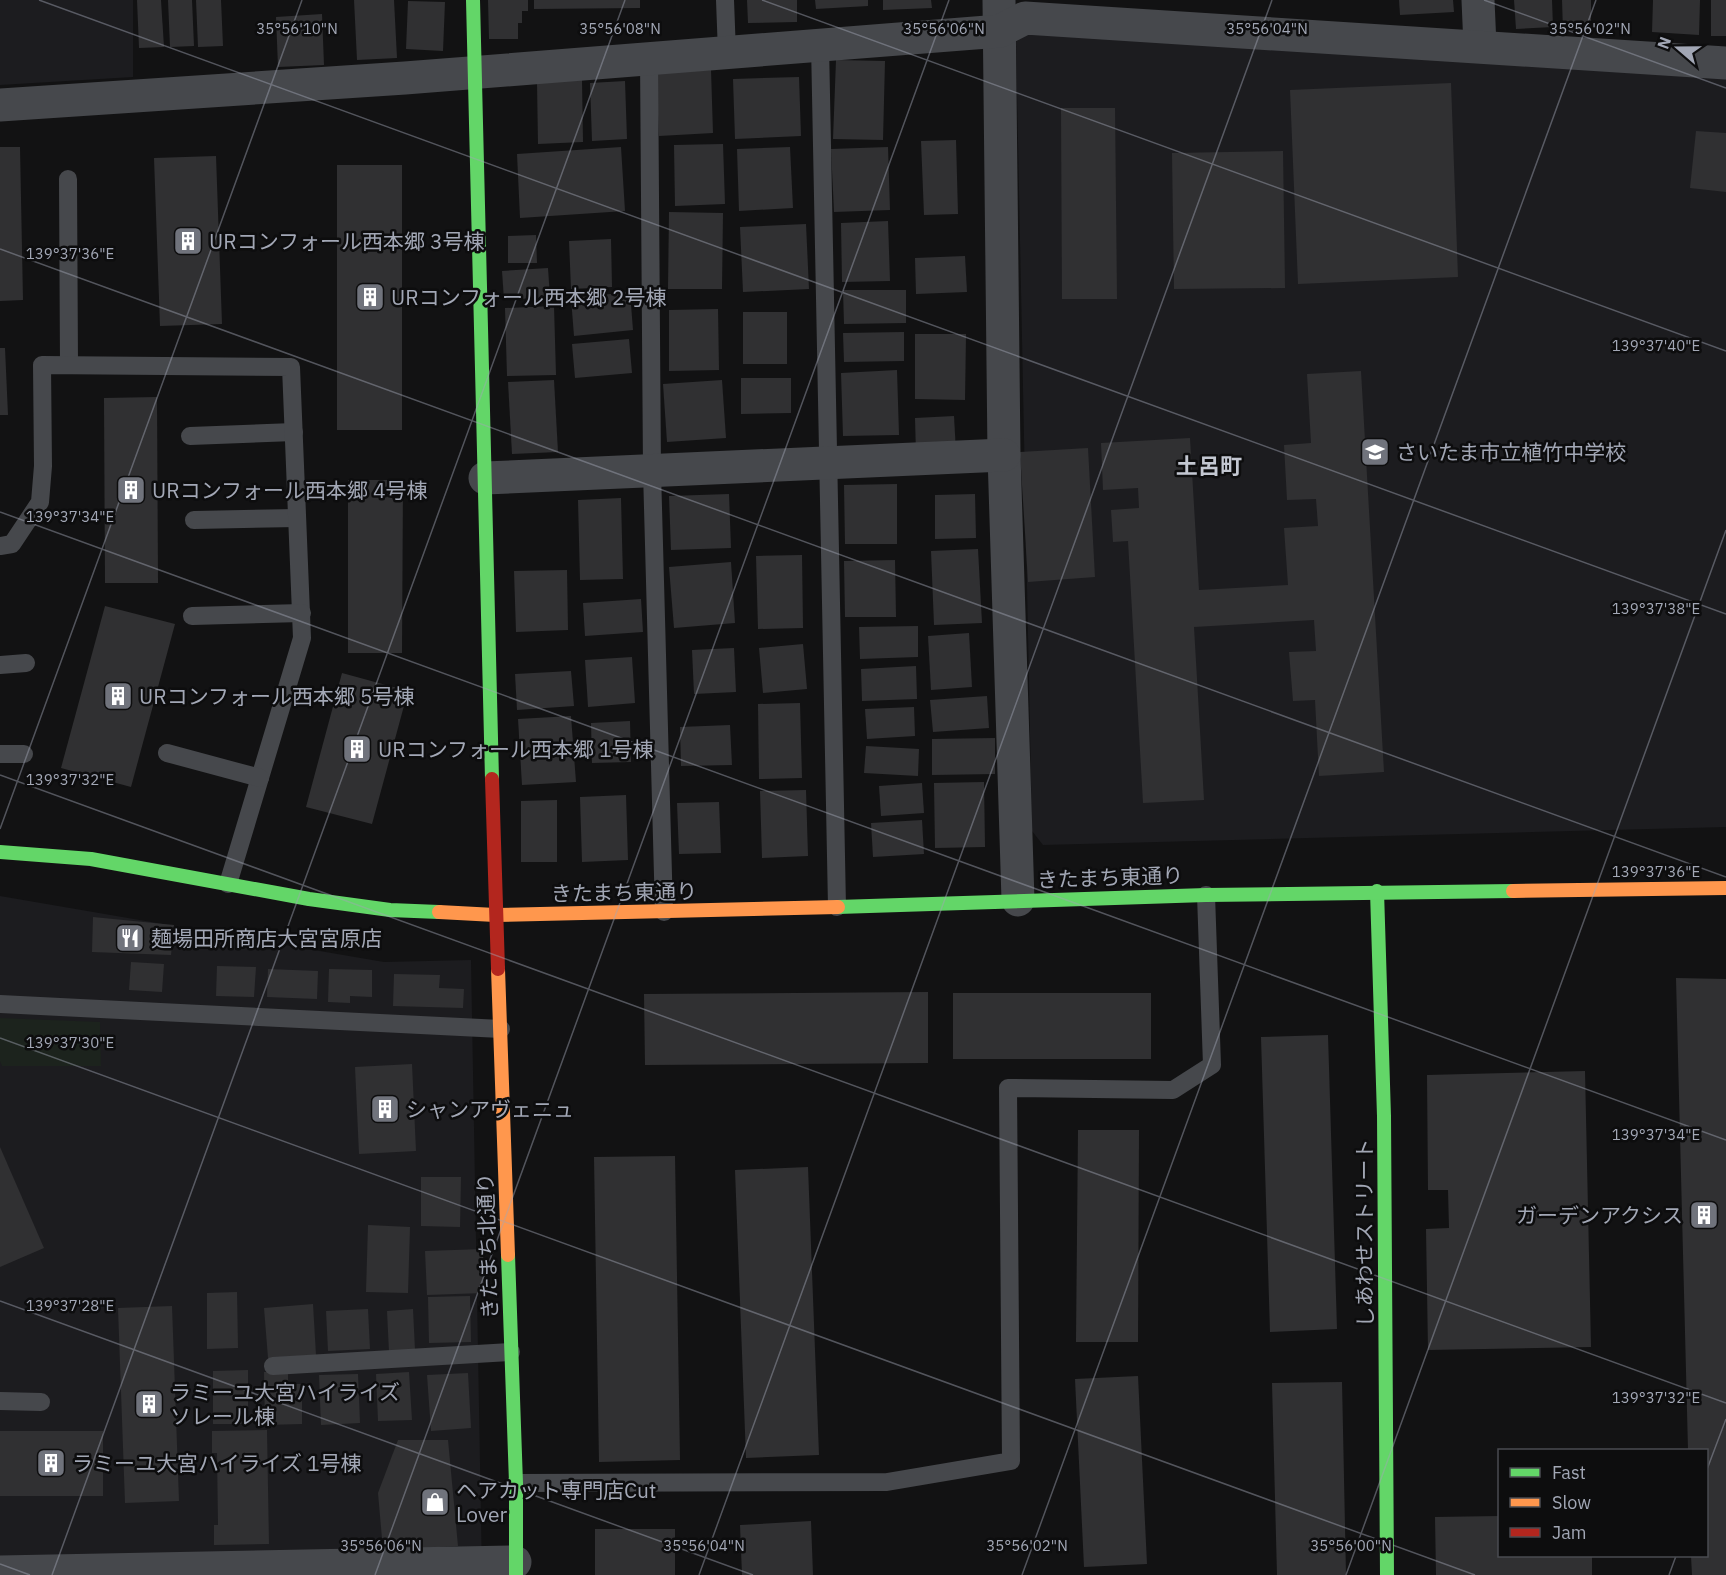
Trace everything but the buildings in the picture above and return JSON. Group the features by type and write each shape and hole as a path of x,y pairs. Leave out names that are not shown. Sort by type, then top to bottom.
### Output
{"street":[{"name":"きたまち北通り","path":"473,0 495,915 516,1483 515,1569"},
{"path":"1478,0 1480,46"},
{"path":"0,105 475,73 727,53 820,44 999,15 1726,63"},
{"path":"999,15 1004,455 1018,900"},
{"path":"485,478 1004,455"},
{"name":"きたまち東通り","path":"0,852 91,860 309,899 390,910 495,915 837,908 1018,900 1377,891 1726,888"},
{"name":"しあわせストリート","path":"1377,891 1384,1116 1388,1575"},
{"path":"0,1572 515,1569"}],"lane":[{"path":"725,0 727,53"},
{"path":"820,44 837,908"},
{"path":"649,58 652,471 664,912"},
{"path":"68,179 69,365"},
{"path":"0,546 12,544 40,502 43,466 42,365 291,367 302,638 228,884"},
{"path":"190,436 294,432"},
{"path":"194,520 297,518"},
{"path":"192,616 302,613"},
{"path":"0,665 26,663"},
{"path":"167,753 260,778"},
{"path":"0,754 24,754"},
{"path":"516,1483 887,1482 1011,1461 1008,1088 1173,1090 1212,1065 1206,895"},
{"path":"0,1004 501,1029"},
{"path":"273,1366 511,1352"},
{"path":"0,1401 41,1402"}],"shaded area":[{"path":"0,0 133,0 133,77 0,85"},
{"name":"さいたま市立植竹中学校","path":"1028,25 1726,77 1726,827 1043,845 1032,831 1016,42"},
{"path":"0,896 384,962 471,960 482,1575 0,1575"},
{"path":"0,1018 100,1022 101,1066 2,1066"}],"traffic: fast":[{"path":"473,0 492,779"},
{"path":"0,852 91,859 309,899 390,910 439,912"},
{"path":"1377,891 1384,1116 1387,1575"},
{"path":"838,907 1206,895 1513,891"},
{"path":"508,1255 516,1483 516,1575"}],"traffic: slow":[{"path":"1513,891 1726,888"},
{"path":"439,912 495,915 838,907"},
{"path":"498,969 508,1255"}],"traffic: jam":[{"path":"492,779 498,969"}],"place":[{"name":"URコンフォール西本郷 3号棟","path":"188,241"},
{"name":"URコンフォール西本郷 2号棟","path":"370,297"},
{"name":"さいたま市立植竹中学校","path":"1375,452"},
{"name":"URコンフォール西本郷 4号棟","path":"131,490"},
{"name":"URコンフォール西本郷 5号棟","path":"118,696"},
{"name":"URコンフォール西本郷 1号棟","path":"357,749"},
{"name":"麺場田所商店大宮宮原店","path":"130,938"},
{"name":"シャンアヴェニュ","path":"385,1109"},
{"name":"ガーデンアクシス","path":"1704,1215"},
{"name":"ラミーユ大宮ハイライズ ソレール棟","path":"149,1404"},
{"name":"ラミーユ大宮ハイライズ 1号棟","path":"51,1463"},
{"name":"ヘアカット専門店Cut Lover","path":"435,1502"}],"district":[{"name":"土呂町","path":"1209,465"}]}
